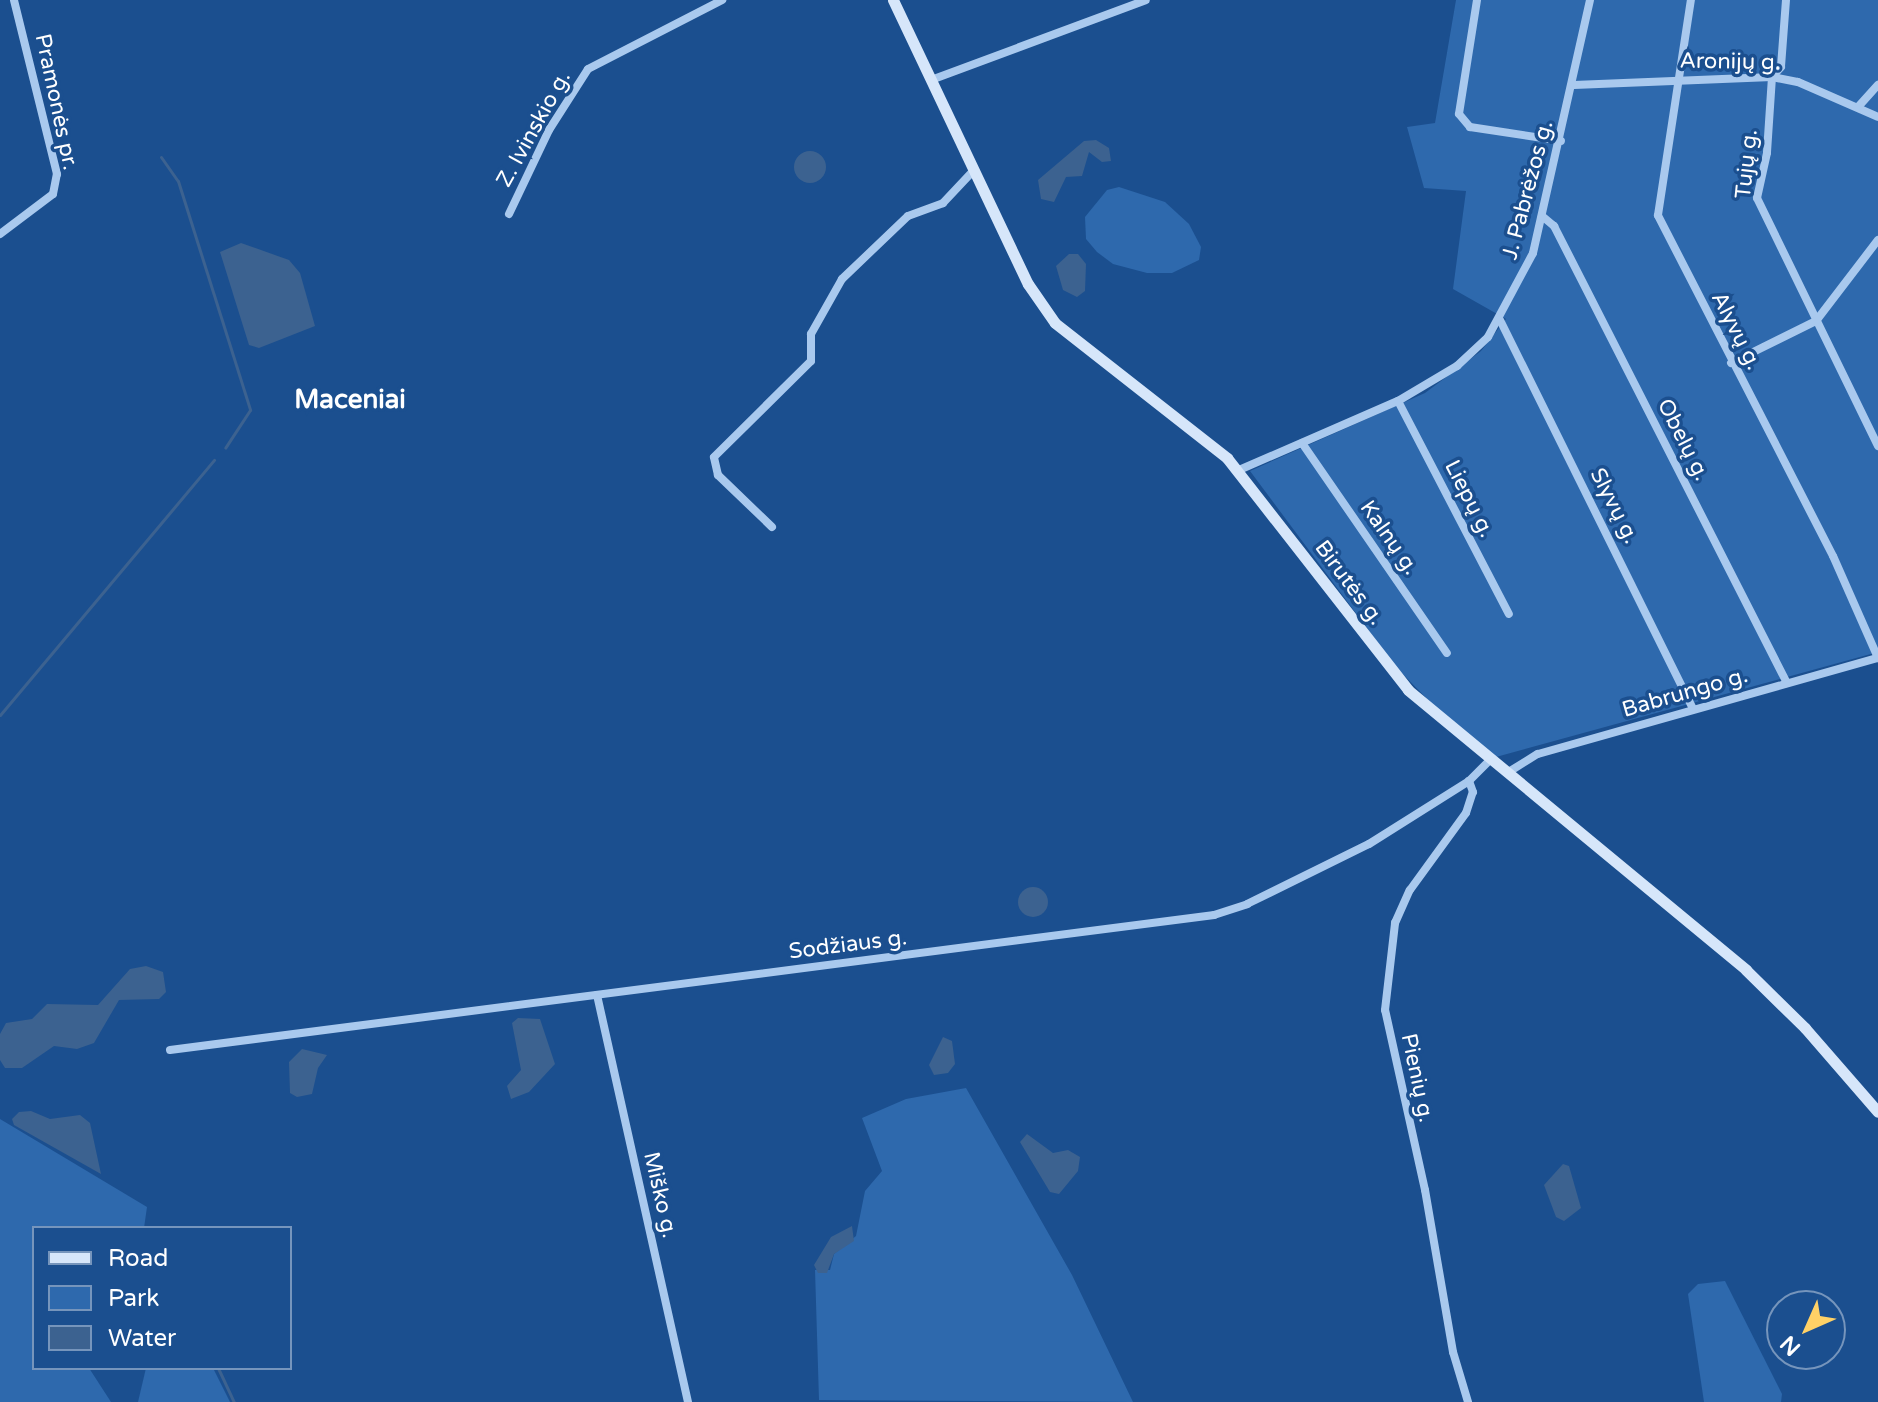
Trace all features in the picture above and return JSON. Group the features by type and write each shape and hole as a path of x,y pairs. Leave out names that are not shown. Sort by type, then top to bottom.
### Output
{"main road":[{"name":"Birutės g.","path":"893,0 1028,284 1055,323 1239,470 1386,664 1490,760 1746,970 1805,1028 1878,1112"}],"street":[{"name":"Pramonės pr.","path":"0,234 53,194 57,174 14,0"},
{"name":"Z. Ivinskio g.","path":"509,214 549,130 588,69 722,0"},
{"path":"931,80 1146,0"},
{"path":"1477,0 1459,114 1470,127 1561,141"},
{"name":"J. Pabrėžos g.","path":"1239,470 1398,401 1457,366 1500,320 1529,263 1574,85 1590,0"},
{"name":"Alyvų g.","path":"1691,0 1658,215 1731,363 1833,556 1878,658"},
{"name":"Tujų g.","path":"1786,0 1781,67 1772,77 1767,153 1757,198 1878,446"},
{"name":"Aronijų g.","path":"1574,85 1678,78 1772,77 1878,117"},
{"path":"1858,107 1878,85"},
{"path":"772,527 718,475 714,457 811,361 811,334 842,279 908,216 943,203 974,170"},
{"name":"Obelų g.","path":"1542,216 1554,226 1787,683"},
{"path":"1731,363 1816,321 1878,240"},
{"name":"Slyvų g.","path":"1500,320 1693,709"},
{"name":"Liepų g.","path":"1398,401 1509,614"},
{"name":"Kalnų g.","path":"1302,443 1447,653"},
{"name":"Babrungo g.","path":"1507,773 1538,754 1878,658"},
{"name":"Sodžiaus g.","path":"170,1050 1214,915 1326,868 1469,781 1490,760"},
{"name":"Pienių g.","path":"1468,1402 1385,1010 1395,923 1410,890 1466,813 1473,792 1469,781"},
{"name":"Miško g.","path":"597,995 688,1402"}],"green space":[{"path":"1456,0 1878,0 1878,652 1496,757 1436,708 1396,667 1250,471 1425,393 1481,351 1506,319 1453,289 1466,191 1424,188 1407,127 1435,123"},
{"path":"1119,187 1165,202 1189,224 1201,247 1199,260 1172,273 1147,273 1113,264 1097,252 1086,239 1085,217 1107,190"},
{"path":"966,1088 1072,1275 1133,1402 819,1400 815,1270 830,1270 834,1254 856,1236 865,1191 882,1171 862,1118 906,1099"},
{"path":"0,1119 147,1207 144,1226 32,1226 32,1370 90,1370 111,1402 0,1402"},
{"path":"1725,1281 1766,1362 1766,1370 1770,1370 1782,1394 1781,1402 1704,1402 1688,1294 1698,1284"},
{"path":"146,1370 214,1370 230,1402 138,1402"}],"water":[{"path":"1096,140 1109,148 1111,161 1102,162 1089,152 1082,176 1066,177 1054,202 1041,199 1038,180 1084,141"},
{"path":"810,151 822,155 826,167 822,179 810,183 798,179 794,167 798,155"},
{"path":"241,243 289,260 300,273 315,326 259,348 249,345 220,252"},
{"path":"1069,254 1078,254 1086,264 1085,291 1077,297 1063,290 1056,266"},
{"path":"1033,887 1044,891 1048,902 1044,913 1033,917 1022,913 1018,902 1022,891"},
{"path":"146,966 163,972 166,992 159,999 119,1000 94,1043 77,1049 54,1046 22,1068 5,1068 0,1060 0,1034 6,1023 32,1019 47,1004 98,1005 130,969"},
{"path":"518,1018 540,1019 555,1064 529,1092 511,1099 507,1086 521,1070 512,1023"},
{"path":"943,1037 952,1041 955,1064 948,1073 934,1075 929,1065"},
{"path":"302,1049 327,1055 318,1068 312,1094 297,1097 290,1093 289,1062"},
{"path":"31,1111 50,1119 80,1115 90,1123 101,1174 14,1125 12,1119 19,1112"},
{"path":"1027,1134 1053,1153 1068,1150 1080,1157 1078,1171 1059,1194 1050,1192 1020,1142"},
{"path":"1563,1164 1569,1166 1581,1208 1564,1221 1556,1217 1544,1185"},
{"path":"852,1226 854,1241 834,1254 827,1273 818,1273 814,1265 831,1237"}],"waterway":[{"path":"161,157 178,181 250,410 225,448"},
{"path":"0,715 214,460"},
{"path":"219,1370 234,1402"}],"district":[{"name":"Maceniai","path":"350,400"}]}
